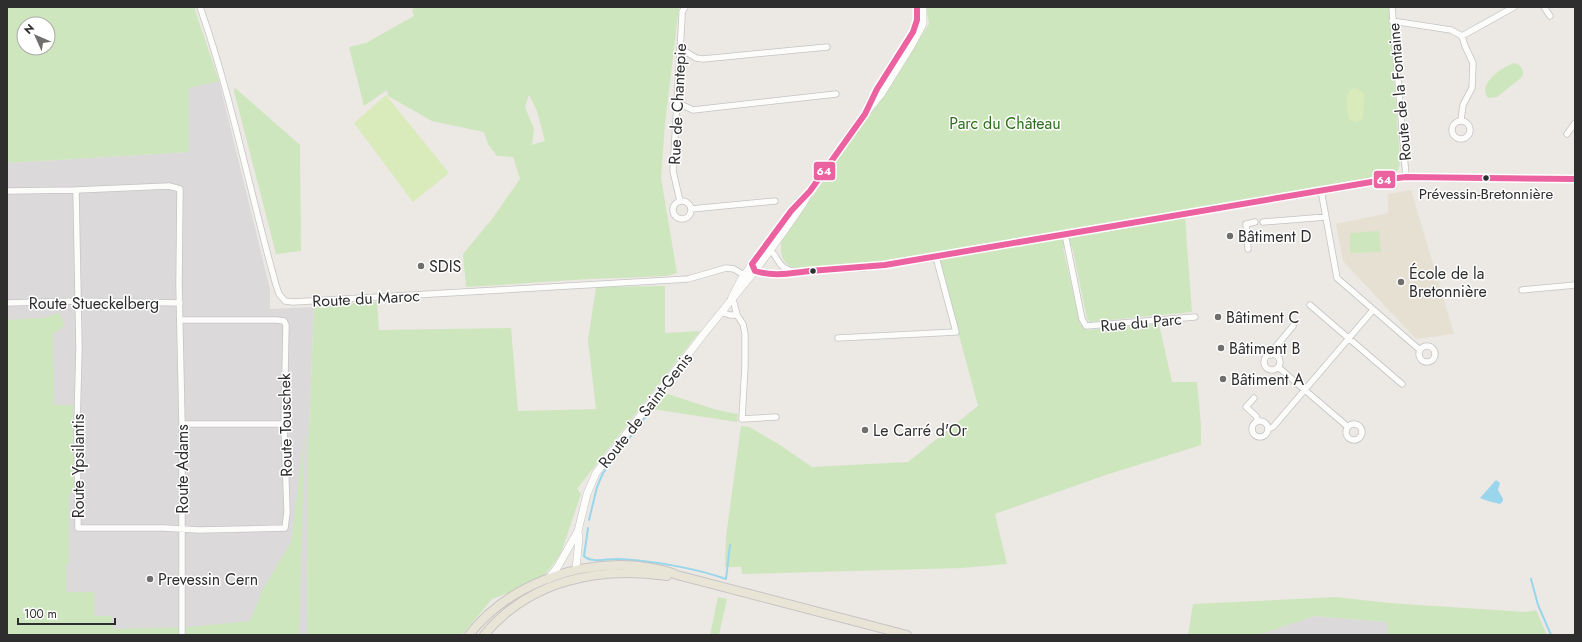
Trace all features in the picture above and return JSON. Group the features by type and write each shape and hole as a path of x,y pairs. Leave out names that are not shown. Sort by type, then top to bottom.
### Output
{"main road":[{"name":"Route de Saint-Genis","path":"865,114 877,90 913,32 917,20 917,7"},
{"name":"Route de Saint-Genis","path":"547,580 578,531 587,494 596,473 731,299 739,292 746,277 803,204 810,191 865,114 882,93 921,31 924,19 923,7"},
{"name":"Route de Saint-Genis","path":"576,569 579,538 578,531"},
{"path":"562,558 561,567 563,573 571,580"},
{"path":"469,635 498,606 517,594 563,573 576,569 606,566 629,566 668,571 677,575 907,635"},
{"path":"571,580 576,569"},
{"path":"484,635 499,619 522,601 545,589 571,580 602,575 629,573 667,576 677,575"}],"street":[{"name":"Route du Maroc","path":"200,7 230,104 276,286 279,294 285,301 293,302 688,279 726,268 734,269 746,277"},
{"name":"Rue de Chantepie","path":"680,201 673,171 682,12 685,7"},
{"name":"Route de la Fontaine","path":"1392,7 1406,176"},
{"path":"1462,36 1514,7"},
{"path":"1544,7 1550,16"},
{"path":"1392,21 1451,30 1462,36 1465,46 1474,63 1472,88 1463,105 1461,120"},
{"path":"680,48 696,58 703,59 827,47"},
{"path":"678,103 693,110 836,94"},
{"path":"1567,134 1575,123"},
{"path":"754,267 771,275 863,268 936,257 1406,176 1575,179"},
{"name":"Route Adams","path":"76,190 169,186 180,189 182,635"},
{"path":"7,191 76,190 78,301"},
{"path":"1321,190 1337,278 1420,350"},
{"path":"680,201 688,203 691,209 690,216 682,220 676,217 673,209 680,201"},
{"path":"691,209 775,201"},
{"path":"1263,222 1326,217"},
{"path":"1248,249 1246,224 1255,222"},
{"name":"Rue du Parc","path":"1065,234 1082,319 1086,326 1195,317"},
{"path":"766,251 783,267 790,271 798,272"},
{"path":"838,338 956,332 936,257"},
{"path":"1522,290 1575,285"},
{"path":"731,299 736,307 737,315 743,324 745,334 742,420 776,418"},
{"name":"Route Stueckelberg","path":"7,303 78,301 180,303"},
{"name":"Route Ypsilantis","path":"78,301 78,528 182,530"},
{"path":"1310,306 1402,384"},
{"path":"1258,421 1252,427 1253,432 1256,436 1264,436 1268,429 1273,427 1305,391 1373,310"},
{"path":"721,312 730,315 737,315"},
{"name":"Route Touschek","path":"180,320 277,320 284,322 286,326 284,424 287,512 285,528 182,530"},
{"path":"1278,367 1270,370 1265,366 1264,360 1271,355 1273,350 1293,326"},
{"path":"1271,355 1278,358 1278,367"},
{"path":"1278,367 1348,427"},
{"path":"1254,398 1246,407 1256,416 1258,421"},
{"path":"1258,421 1266,423 1268,429"},
{"path":"182,424 284,424"}],"shaded area":[{"path":"219,81 270,289 270,309 314,307 309,430 307,635 7,635 7,163 189,152 189,87"},
{"name":"École de la Bretonnière","path":"1411,190 1454,334 1416,339 1343,261 1336,224 1388,213 1388,194"},
{"path":"1315,616 1388,622 1388,635 1258,635"}],"green space":[{"path":"7,7 194,7 219,81 189,88 189,152 7,163"},
{"path":"415,7 679,7 665,124 661,178 677,273 666,276 466,287 463,254 492,219 520,179 513,157 497,156 488,144 484,132 432,121 388,96 387,90 364,106 349,47 366,43 414,16 412,10","holes":["529,95 537,111 545,141 532,145 534,129 525,107"]},
{"name":"Parc du Château","path":"926,7 1389,7 1400,161 1399,169 1394,173 1386,175 869,263 812,269 792,267 786,263 783,258 781,253 781,242 876,105 929,24"},
{"path":"1514,63 1522,68 1522,77 1497,97 1488,98 1485,93 1488,82 1503,68"},
{"path":"234,87 300,145 301,251 276,254"},
{"path":"1355,88 1362,91 1364,96 1363,118 1357,122 1350,120 1347,106 1348,94 1350,90"},
{"path":"386,95 449,173 413,202 354,123"},
{"path":"1185,217 1192,312 1090,322 1087,319 1072,246 1063,248 1080,324 1087,330 1159,324 1172,382 1197,382 1201,425 1201,445 1106,475 995,514 1007,564 962,568 742,574 741,567 725,567 726,537 741,426 749,427 777,443 812,467 908,462 978,406 940,259"},
{"path":"1379,231 1381,252 1350,253 1350,233"},
{"path":"665,286 665,333 700,331 577,489 581,494 561,553 543,576 520,588 492,599 462,635 307,635 308,454 314,305 377,302 379,330 511,328 518,411 596,409 588,340 596,287"},
{"path":"59,313 65,326 53,334 54,405 73,405 74,490 69,495 69,562 66,565 66,592 94,592 94,616 112,616 113,629 188,627 250,621 262,591 291,542 305,432 299,635 7,635 7,320 43,318"},
{"path":"665,393 717,410 738,414 737,422 652,409"},
{"path":"718,597 727,599 719,635 710,635"},
{"path":"1336,597 1389,603 1527,612 1536,610 1547,635 1388,635 1387,622 1315,616 1258,635 1188,635 1193,604"}],"water":[{"path":"1496,480 1500,483 1498,490 1503,499 1500,504 1480,498"}],"waterway":[{"path":"589,520 597,487 603,473 662,395"},
{"path":"588,528 584,556 591,560 620,559 646,561 688,568 726,579 730,545"},
{"path":"1531,579 1538,605 1551,635"}],"transit line":[{"name":"64","path":"917,7 917,20 913,32 877,89 865,114 810,191 791,211 752,264 755,271 769,274 782,274 885,265 1406,177 1575,179"}],"place":[{"name":"Prévessin-Bretonnière","path":"1486,178"},
{"name":"Bâtiment D","path":"1230,236"},
{"name":"SDIS","path":"421,266"},
{"name":"École de la Bretonnière","path":"1401,282"},
{"name":"Bâtiment C","path":"1218,317"},
{"name":"Bâtiment B","path":"1221,348"},
{"name":"Bâtiment A","path":"1223,379"},
{"name":"Le Carré d'Or","path":"865,430"},
{"name":"Prevessin Cern","path":"150,579"}]}
